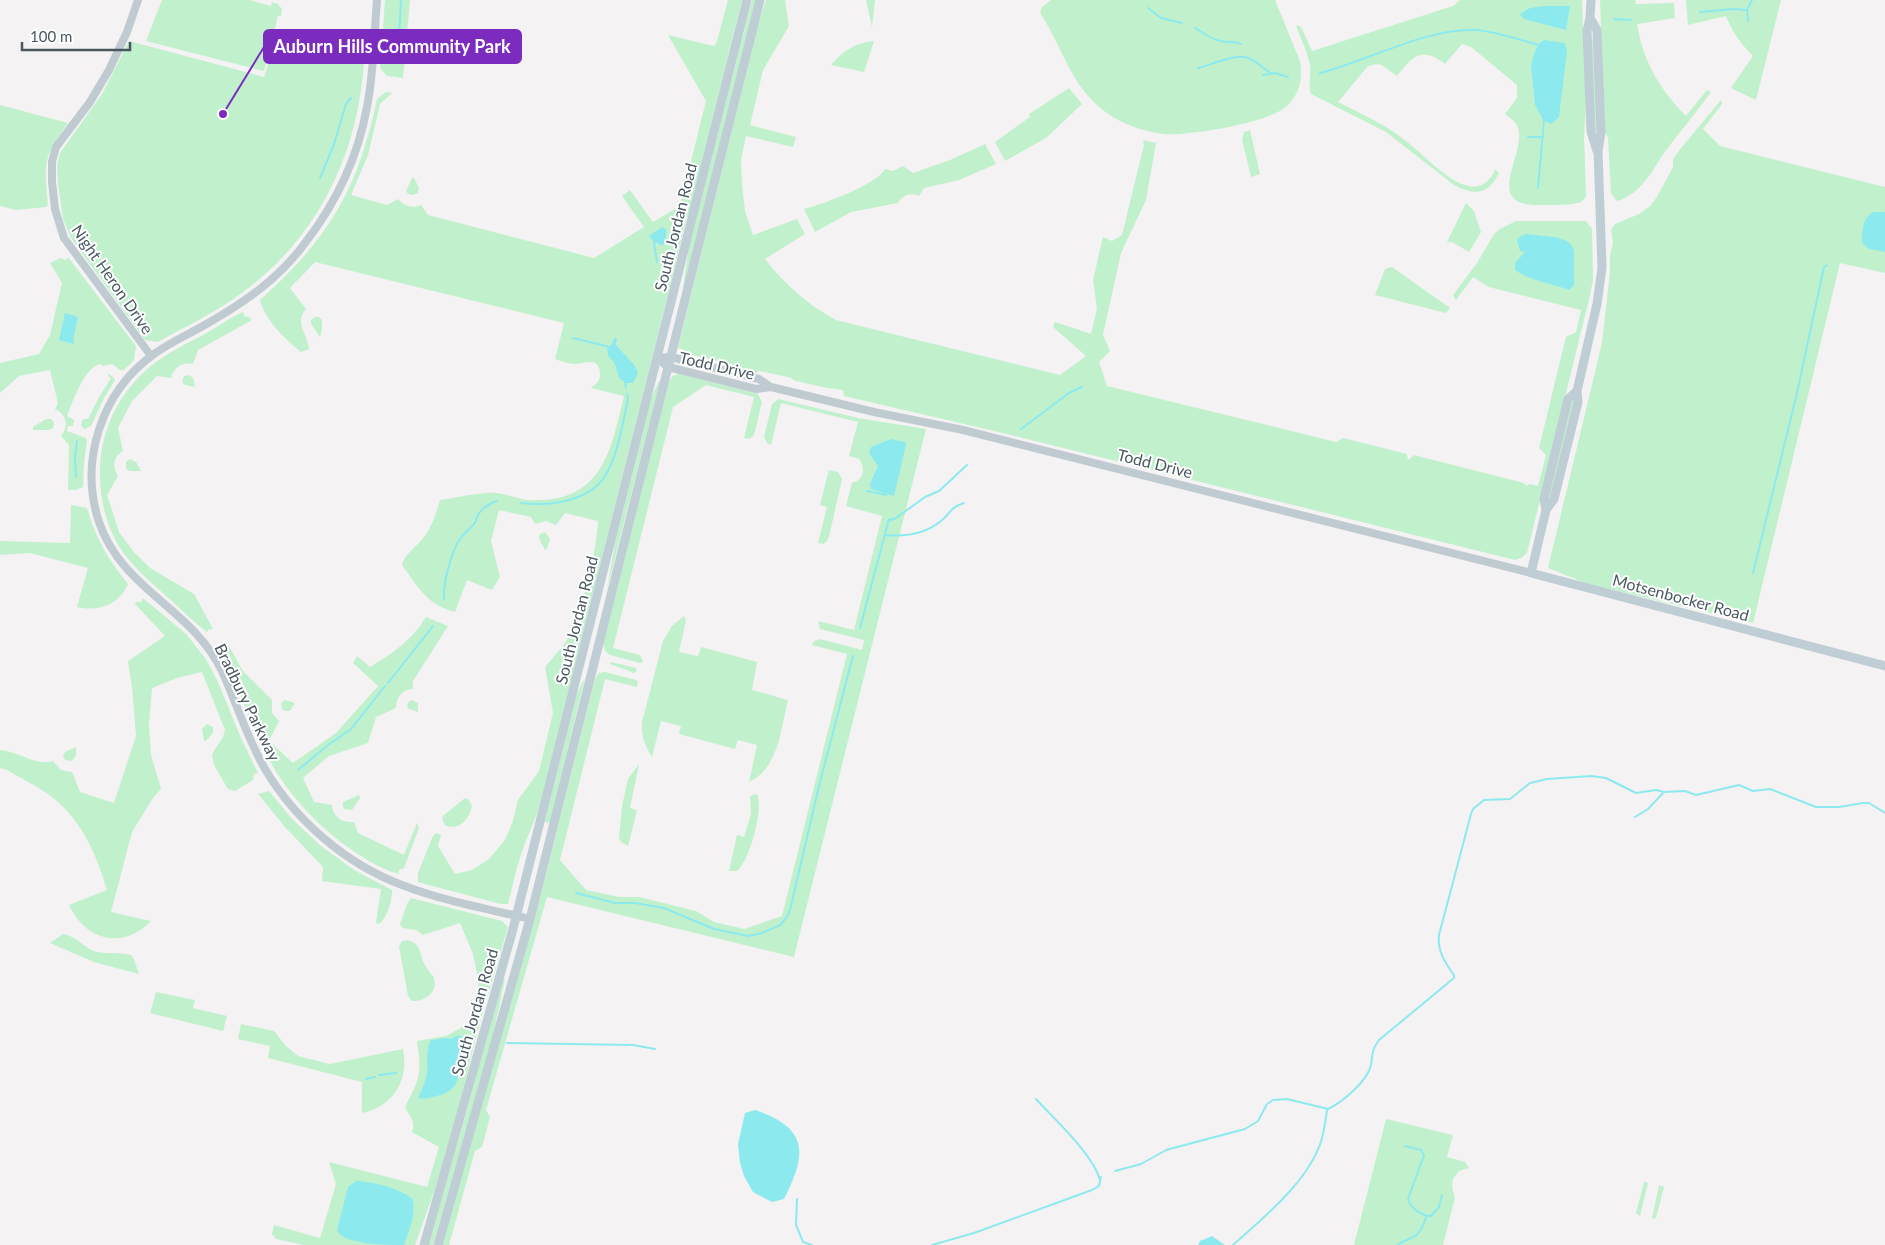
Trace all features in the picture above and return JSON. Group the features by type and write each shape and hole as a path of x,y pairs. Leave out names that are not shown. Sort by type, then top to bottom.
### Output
{"main road":[{"name":"South Jordan Road","path":"424,1245 517,916 747,0"},
{"name":"South Jordan Road","path":"438,1245 530,919 760,0"},
{"path":"1531,572 1546,510 1544,499 1568,399 1577,391 1601,282 1598,151 1590,132 1587,31 1591,0"},
{"name":"Motsenbocker Road","path":"1531,572 1885,666"}],"street":[{"name":"Night Heron Drive","path":"138,0 127,32 109,70 87,107 56,147 52,162 52,182 54,209 64,238 151,356"},
{"name":"Bradbury Parkway","path":"377,0 371,82 360,138 340,190 311,235 284,268 247,300 151,356 125,380 98,429 92,458 91,482 94,503 103,531 117,558 141,585 191,628 207,646 223,674 252,744 266,770 291,806 318,833 352,859 398,884 431,895 530,919"},
{"name":"Todd Drive","path":"657,358 671,357 759,379 771,387 874,412 963,430 1531,572"},
{"name":"Todd Drive","path":"657,358 668,367 756,389 771,387"}],"green space":[{"path":"162,0 250,0 271,6 272,2 278,4 282,9 281,16 278,16 264,71 146,41"},
{"path":"385,0 410,0 403,78 387,76 380,68"},
{"path":"728,0 742,0 541,800 520,858 508,904 501,904 418,882 418,873 433,836 436,833 441,835 438,846 455,874 472,870 489,859 505,840 513,821 518,800 539,771 553,713 545,667 565,643 577,619 591,566 598,521 565,513 556,525 546,521 535,524 531,517 499,510 491,541 500,577 492,590 467,580 455,612 445,609 430,600 402,565 403,561 427,533 434,520 440,500 491,493 527,500 552,499 571,494 587,484 598,472 607,456 624,396 591,388 600,377 599,369 594,363 573,364 555,359 564,323 315,262 290,288 306,309 301,319 301,324 309,349 301,352 271,322 260,300 305,255 337,210 350,186 360,160 377,99 386,92 392,93 380,104 368,155 351,195 387,205 398,199 409,206 421,205 428,215 594,258 644,227 622,196 630,190 653,222 680,206 706,101 668,35 714,46"},
{"path":"752,0 756,0 682,295 689,247"},
{"path":"766,0 785,0 789,26 763,70 750,125 796,137 793,147 746,136 741,159 745,211 753,235 797,219 805,234 765,259 797,293 836,320 1060,375 1086,356 1053,327 1055,322 1091,334 1097,309 1093,280 1103,237 1112,241 1122,235 1144,145 1143,140 1156,143 1146,200 1121,253 1103,335 1110,351 1099,362 1107,386 1336,442 1343,438 1407,454 1408,460 1414,455 1524,483 1526,486 1530,484 1538,486 1546,455 1539,448 1566,337 1576,332 1581,310 1489,287 1473,277 1456,300 1453,295 1477,263 1494,234 1500,229 1516,221 1586,221 1592,229 1593,280 1527,553 1515,560 1007,434 844,396 843,390 796,381 788,377 759,371 755,374 732,368 731,364 688,354 678,348 758,25"},
{"path":"866,0 875,0 872,27"},
{"path":"1051,0 1275,0 1300,61 1301,79 1298,91 1287,106 1278,112 1264,118 1228,127 1190,133 1163,134 1131,126 1113,117 1099,106 1078,83 1040,13 1042,7"},
{"path":"1460,0 1582,0 1586,100 1584,138 1586,197 1581,202 1566,205 1539,205 1522,203 1513,197 1509,188 1519,139 1518,128 1513,120 1505,114 1517,98 1517,85 1471,47 1462,44 1445,64 1430,55 1418,56 1408,63 1397,76 1376,64 1367,67 1338,102 1390,130 1457,182 1470,186 1480,186 1491,178 1495,169 1499,173 1495,180 1490,186 1480,191 1468,191 1454,185 1386,132 1311,94 1309,61 1296,25 1301,27 1312,51 1453,6"},
{"path":"1600,0 1635,0 1636,4 1674,3 1675,18 1637,24 1648,63 1668,96 1686,116 1707,90 1711,92 1642,185 1627,197 1618,201 1611,193 1608,138 1605,132"},
{"path":"1686,0 1781,0 1756,100 1731,88 1753,56 1737,38 1726,16 1688,25"},
{"path":"1591,31 1594,46 1599,132 1595,131 1593,118"},
{"path":"129,41 264,77 272,51 364,63 360,97 353,130 343,161 313,219 293,246 270,270 243,292 212,312 158,342 145,340 71,238 63,219 58,184 57,165 60,153 102,94"},
{"path":"874,41 864,72 831,65 850,48"},
{"path":"1069,88 1082,104 1046,138 1005,161 995,142 1030,117 1029,114"},
{"path":"1721,100 1722,104 1703,129 1720,146 1885,187 1885,273 1840,263 1753,623 1588,584 1548,568 1602,343 1610,272 1610,255 1613,243 1611,230 1615,224 1639,214 1649,207 1657,197 1673,167 1673,159"},
{"path":"0,105 68,123 54,144 47,161 48,204 46,207 16,210 0,206"},
{"path":"1250,130 1260,174 1251,177 1242,139 1244,132"},
{"path":"985,144 996,164 959,180 924,188 919,196 907,195 898,203 851,212 815,232 804,209 835,199 861,187 880,175 885,169 893,171 903,166 913,173 950,160"},
{"path":"412,178 414,178 419,188 418,193 413,195 408,194 406,191"},
{"path":"1466,203 1474,211 1481,232 1469,252 1452,242 1447,242"},
{"path":"68,257 136,346 134,360 124,370 120,370 112,364 103,366 100,364 94,367 84,378 72,402 67,416 74,420 73,426 68,426 67,431 87,440 83,487 76,490 68,490 69,445 61,436 64,432 66,421 62,414 55,409 58,403 50,370 19,376 0,393 0,363 39,354 50,335 62,283 50,263 60,258 66,260"},
{"path":"1392,267 1450,308 1446,313 1375,295 1385,269"},
{"path":"243,312 244,316 252,320 198,350 193,364 179,366 171,378 157,376 132,401 118,428 123,451 115,459 114,466 118,476 107,495 119,532 133,551 150,568 194,594 213,629 209,629 207,632 145,576 120,548 111,531 103,504 100,485 101,460 107,429 113,415 120,401 139,377 170,353"},
{"path":"319,317 322,320 320,337 311,324 311,320"},
{"path":"109,374 115,380 91,426 84,429 81,425 83,419 88,419 111,378 108,376"},
{"path":"679,374 758,394 762,402 754,435 749,439 744,438 754,397 706,385 673,407 613,648 640,655 643,662 640,663 610,655 605,651 603,643 669,381 673,376"},
{"path":"189,375 193,378 195,387 185,385 182,382 184,376"},
{"path":"659,381 607,589 615,543 651,398"},
{"path":"778,399 858,418 926,429 794,957 547,897 486,1110 490,1117 482,1147 475,1151 449,1245 442,1245 543,886 595,679 599,673 605,672 636,680 638,681 637,687 605,679 560,860 586,890 619,897 639,897 696,911 714,922 744,929 782,916 847,654 812,645 813,642 820,639 862,650 864,640 820,629 818,621 854,630 882,516 846,506 852,483 856,482 863,474 863,467 859,459 849,456 858,422 781,403 771,445 768,444 764,437 772,404"},
{"path":"1575,401 1551,500 1549,500 1553,472 1569,407"},
{"path":"46,419 51,419 54,422 53,428 33,430 33,427"},
{"path":"130,459 136,462 141,471 126,469 126,462"},
{"path":"829,470 838,472 842,479 829,537 823,544 818,543 827,507 820,505"},
{"path":"71,505 87,508 103,548 128,584 119,597 107,605 93,608 77,607 88,568 30,553 0,555 0,541 70,543"},
{"path":"545,532 550,539 545,550 539,538 540,534"},
{"path":"143,598 186,634 206,659 258,773 254,774 253,780 235,791 228,789 214,765 212,754 223,737 225,730 202,672 177,678 152,688 149,724 151,755 161,789 153,798 132,832 111,912 151,921 129,936 106,937 95,934 85,927 69,905 107,890 99,866 83,832 68,812 53,798 27,781 0,768 0,750 40,762 53,761 61,770 72,772 80,792 114,803 136,736 128,661 165,636 135,604 136,602 141,602"},
{"path":"684,616 686,620 679,652 698,656 701,647 757,662 752,690 788,700 773,757 759,776 749,782 757,745 738,740 735,749 679,734 681,726 661,721 652,757 645,745 642,722 663,641 672,626"},
{"path":"426,617 448,626 413,681 413,689 406,690 401,694 397,700 396,708 376,717 368,743 329,756 303,778 314,802 332,805 336,816 342,820 354,822 358,833 404,855 417,823 419,828 404,868 399,870 399,874 362,857 342,843 308,812 288,789 264,750 219,649 223,647 226,641 243,671 272,700 272,713 279,721 269,741 293,763 336,733 378,686 353,663 357,656 370,667 401,646"},
{"path":"611,662 636,668 637,671 634,673 610,664"},
{"path":"585,678 550,822 547,823 545,821 577,693"},
{"path":"285,700 295,703 290,711 282,709 281,703"},
{"path":"412,700 418,703 418,712 407,708 408,702"},
{"path":"207,724 213,727 213,733 204,741 202,729"},
{"path":"76,747 76,755 72,761 65,760 63,755 65,752"},
{"path":"639,764 630,808 637,810 628,846 621,842 619,838 622,806 628,779"},
{"path":"269,791 292,819 321,846 354,870 392,890 389,908 379,924 376,923 381,889 322,881 323,867 285,827 258,794"},
{"path":"757,794 759,811 750,847 742,866 737,871 729,871 737,835 744,837 751,814 750,796"},
{"path":"359,795 360,798 352,810 344,809 343,802"},
{"path":"465,798 469,800 472,806 466,820 455,827 445,825 442,819 443,816"},
{"path":"411,898 502,921 508,927 478,1029 435,1189 415,1245 304,1245 276,1239 272,1234 274,1225 320,1238 336,1184 329,1162 427,1187 439,1147 412,1132 413,1122 405,1107 417,1082 419,1062 417,1041 446,1036 468,1024 479,983 473,954 460,923 423,935 416,930 403,928 400,924"},
{"path":"63,934 72,937 97,952 132,956 139,974 94,962 50,943"},
{"path":"407,940 415,943 419,948 425,965 435,981 433,991 422,1000 412,1001 408,996 399,946 402,941"},
{"path":"503,979 505,979 492,1040 433,1245 428,1245 471,1096 486,1034"},
{"path":"156,992 195,1000 193,1008 227,1016 223,1031 150,1013"},
{"path":"241,1024 274,1031 286,1046 298,1056 330,1064 403,1049 404,1071 401,1081 391,1098 383,1105 362,1113 362,1082 268,1058 270,1046 238,1039"},
{"path":"1386,1119 1453,1135 1447,1157 1465,1162 1469,1168 1459,1171 1453,1179 1452,1187 1455,1198 1443,1245 1354,1245"},
{"path":"1644,1182 1648,1183 1640,1216 1636,1213"},
{"path":"1659,1185 1664,1187 1656,1218 1652,1219"}],"water":[{"path":"1570,6 1566,30 1524,19 1520,14 1530,8"},
{"path":"1544,40 1565,43 1567,51 1559,117 1551,124 1543,120 1535,105 1531,65 1535,51"},
{"path":"1873,212 1885,212 1885,252 1869,249 1862,243 1865,222"},
{"path":"662,227 666,229 663,246 653,241 649,236"},
{"path":"1526,234 1555,237 1567,241 1572,246 1574,251 1574,285 1569,290 1535,280 1515,270 1515,263 1525,252 1520,251 1517,240"},
{"path":"65,313 78,317 73,340 74,344 59,340"},
{"path":"614,338 617,338 616,345 635,366 638,373 633,383 626,383 619,378 615,364 608,355 607,348 612,344"},
{"path":"891,439 905,442 906,445 894,496 871,489 870,484 878,466 869,453 871,447"},
{"path":"458,1035 465,1039 459,1073 454,1087 437,1096 421,1099 418,1097 427,1074 427,1052 431,1040 451,1039"},
{"path":"755,1110 773,1117 786,1125 794,1134 798,1144 797,1169 784,1199 772,1202 753,1192 744,1176 740,1163 738,1144 745,1113"},
{"path":"356,1181 385,1186 412,1198 413,1215 404,1245 356,1241 341,1235 337,1230 348,1187"},
{"path":"1212,1236 1225,1245 1198,1245 1200,1241"}],"waterway":[{"path":"392,53 399,36 401,0"},
{"path":"1748,21 1747,10 1752,0"},
{"path":"1148,8 1161,18 1182,23"},
{"path":"1700,12 1733,9 1747,10"},
{"path":"1614,19 1631,20"},
{"path":"1195,28 1217,40 1241,44"},
{"path":"1320,73 1397,46 1437,34 1456,31 1475,30 1491,32 1539,45"},
{"path":"1198,68 1230,58 1243,57 1254,61 1271,73"},
{"path":"1263,75 1275,73 1288,77"},
{"path":"320,178 334,144 346,104 351,98"},
{"path":"1538,188 1544,120"},
{"path":"1528,137 1543,137"},
{"path":"655,240 657,262"},
{"path":"1753,573 1797,393 1824,267 1827,265"},
{"path":"573,338 610,347"},
{"path":"625,381 626,388"},
{"path":"1021,429 1069,393 1082,387"},
{"path":"521,503 562,502 582,495 599,484 610,467 614,456 628,399 627,394"},
{"path":"76,477 75,458 77,441"},
{"path":"888,521 896,518 925,497 939,491 967,465"},
{"path":"867,491 886,495 887,492"},
{"path":"476,520 484,508 497,501"},
{"path":"885,535 907,535 922,532 941,521 953,509 964,503"},
{"path":"860,628 889,519"},
{"path":"444,599 446,577 454,552 460,539 476,521"},
{"path":"388,683 433,626"},
{"path":"576,893 615,903 635,903 664,908 714,929 748,936 762,933 780,925 788,916 791,906 819,786 853,656"},
{"path":"298,770 351,729 385,686"},
{"path":"1115,1171 1141,1164 1166,1150 1245,1129 1258,1121 1267,1104 1273,1100 1287,1099 1328,1109 1340,1102 1360,1084 1369,1071 1373,1050 1379,1040 1454,978 1440,951 1439,935 1471,814 1473,809 1484,800 1510,799 1530,783 1547,779 1591,776 1606,778 1636,793 1656,790 1664,792 1685,791 1696,795 1739,785 1753,791 1770,789 1816,807 1839,807 1869,803 1885,813"},
{"path":"1635,817 1648,809 1663,793"},
{"path":"507,1043 633,1045 655,1049"},
{"path":"379,1075 396,1073"},
{"path":"366,1079 375,1077"},
{"path":"1036,1099 1090,1159 1100,1180"},
{"path":"1233,1245 1282,1200 1303,1175 1321,1143 1327,1110"},
{"path":"1405,1146 1421,1150 1424,1155 1408,1199 1411,1205 1420,1213 1431,1216 1439,1207 1442,1195"},
{"path":"932,1245 974,1233 1092,1190 1099,1186 1101,1177"},
{"path":"797,1199 796,1225 803,1242 812,1245"},
{"path":"1398,1245 1418,1233 1426,1217"}],"place":[{"name":"Auburn Hills Community Park","path":"223,114"}]}
